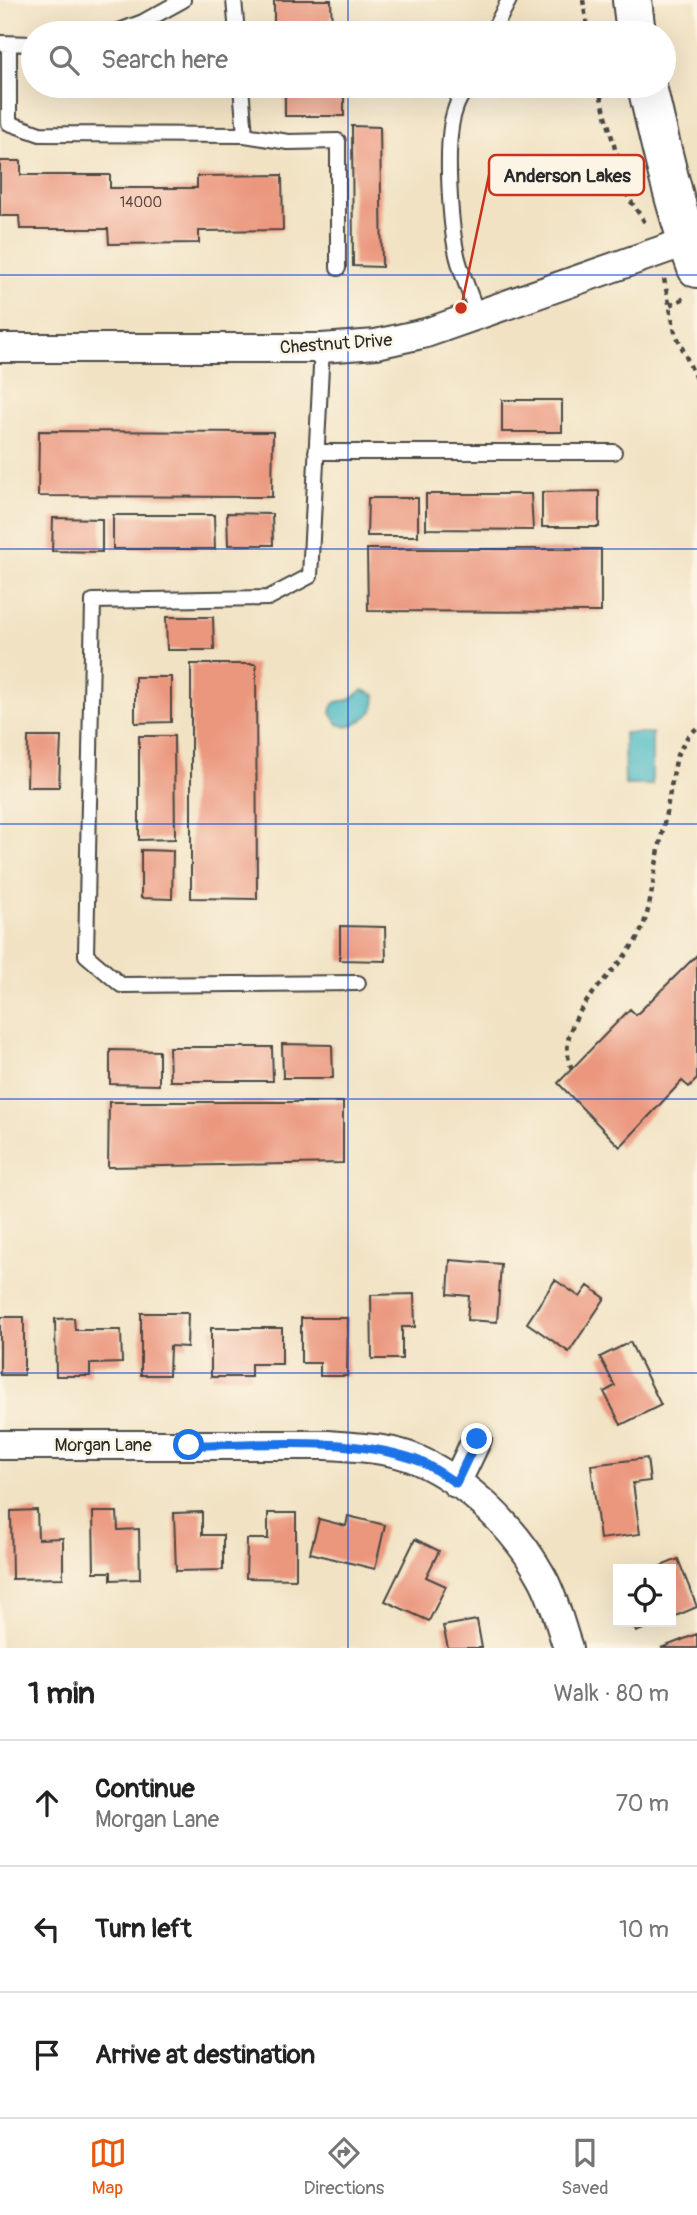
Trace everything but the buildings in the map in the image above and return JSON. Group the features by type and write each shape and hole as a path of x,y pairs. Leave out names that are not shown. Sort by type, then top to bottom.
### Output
{"street":[{"path":"632,0 635,21"},
{"path":"650,98 685,250"},
{"name":"Chestnut Drive","path":"0,348 322,348 376,344 426,334 685,250"},
{"path":"456,1483 477,1439"},
{"name":"Morgan Lane","path":"0,1445 334,1445 374,1449 416,1460 456,1483 518,1538 543,1579 568,1648"}],"lane":[{"path":"145,21 183,0"},
{"path":"234,0 236,21"},
{"path":"498,21 509,0"},
{"path":"5,44 9,123 40,134 245,135 288,142 338,141 338,268"},
{"path":"242,98 245,135"},
{"path":"461,98 454,111 450,186 456,247 478,316"},
{"path":"322,348 310,576 268,598 93,601 86,955 121,985 358,983"},
{"path":"316,453 614,453"}],"path":[{"path":"583,0 587,21"},
{"path":"601,98 628,197 650,229 685,250 675,332 697,381"},
{"path":"572,1069 567,1059 566,1041 573,1025 586,1002 640,934 648,907 677,755 688,736 697,729"}],"water":[{"path":"363,690 375,695 372,711 364,719 347,727 338,724 331,713 333,706"},
{"path":"624,733 652,733 652,785 625,785"}],"place":[{"name":"Anderson Lakes","path":"461,308"}],"route":[{"path":"189,1445 327,1445 374,1449 416,1460 456,1483 477,1439"}]}
